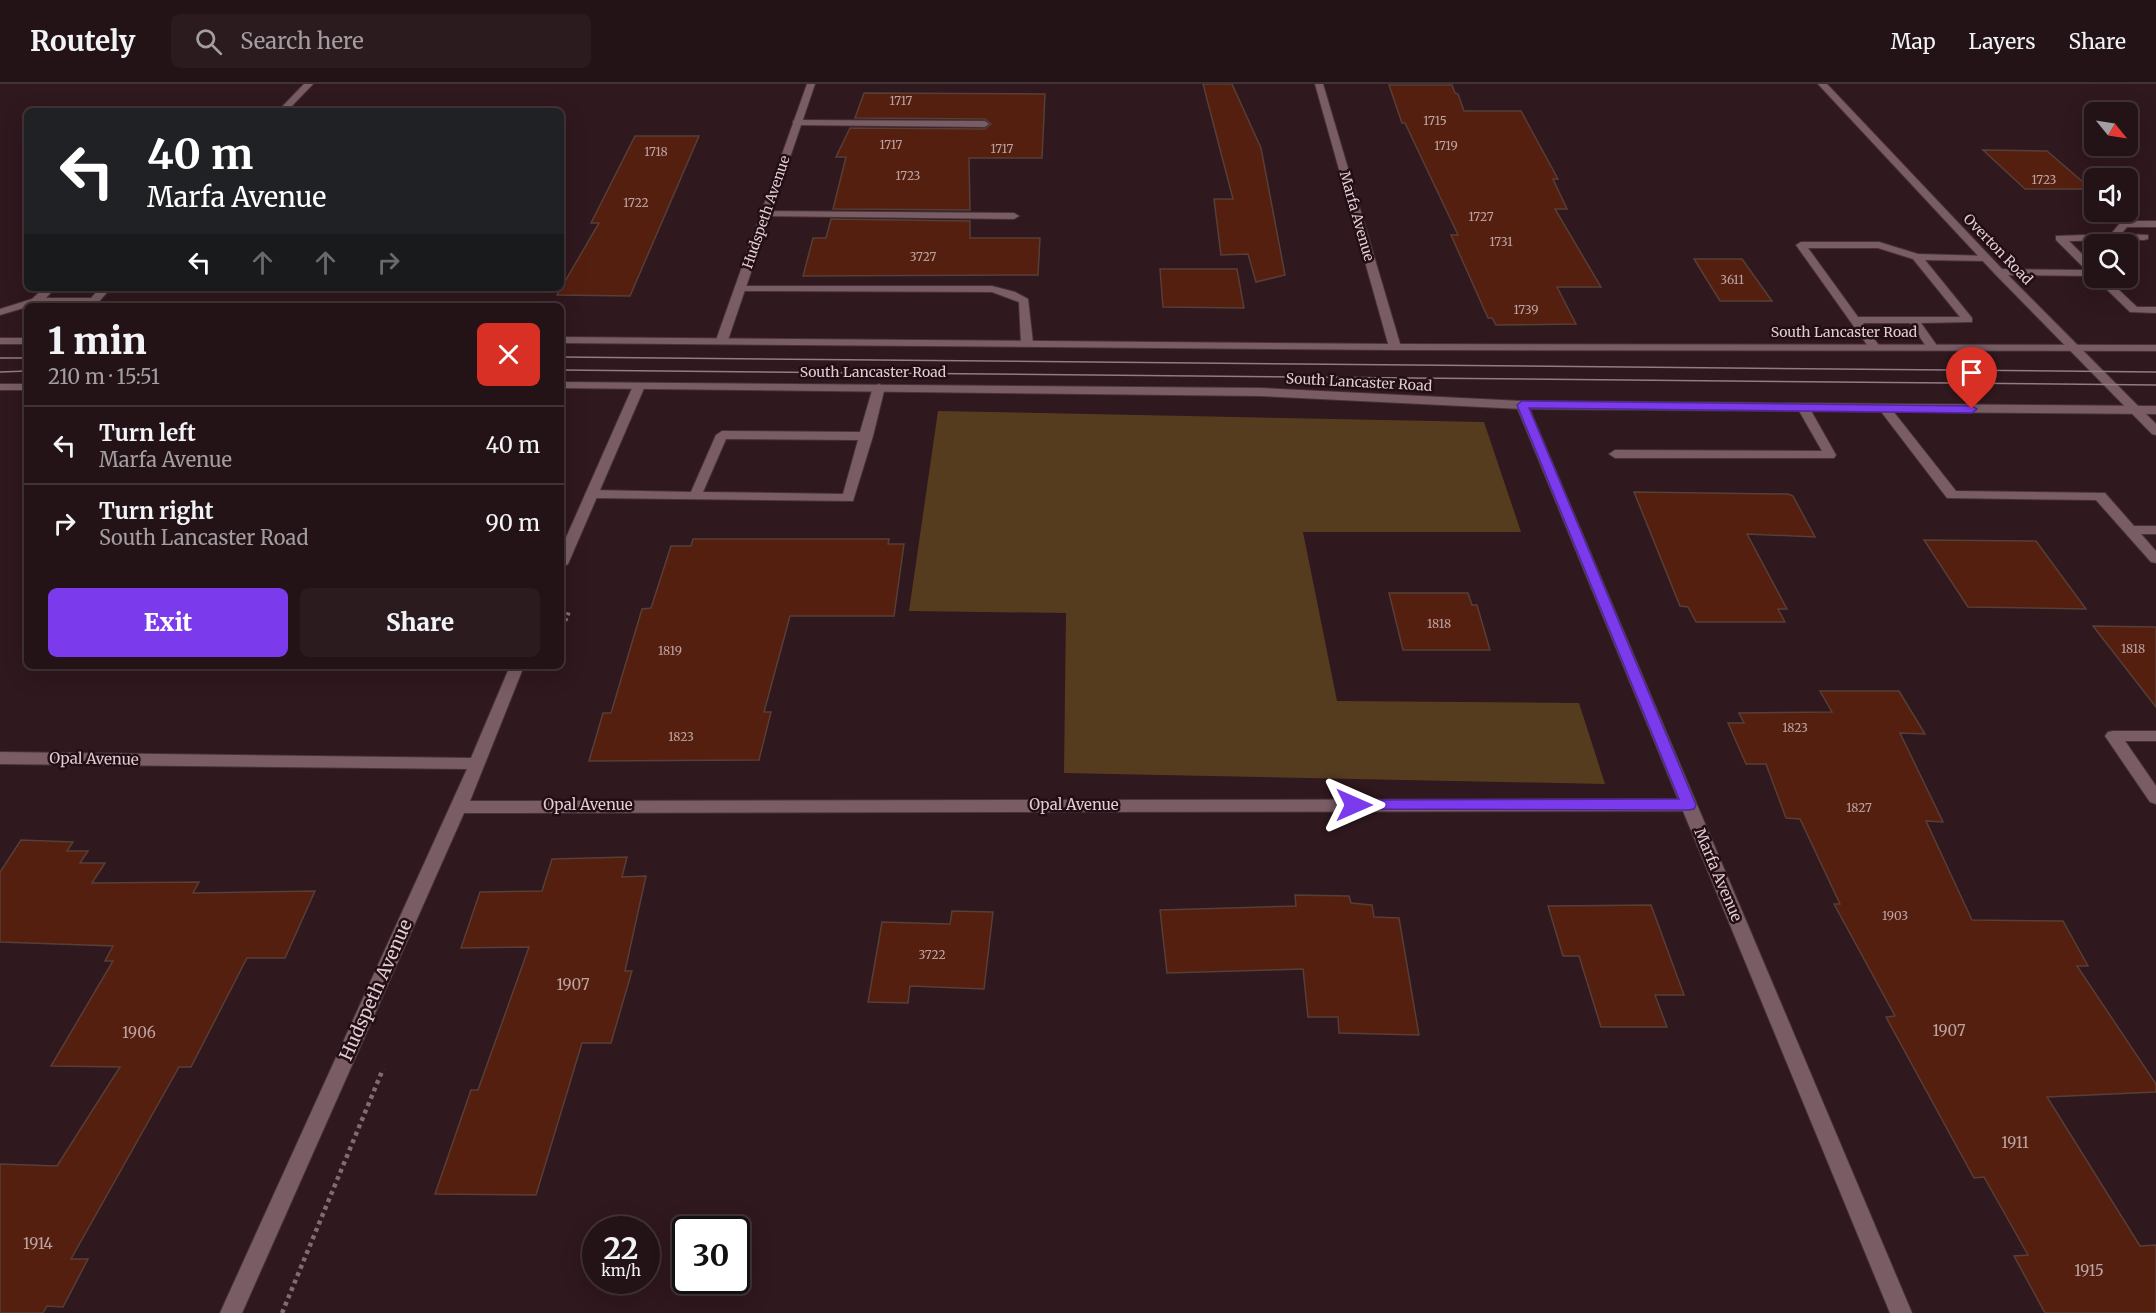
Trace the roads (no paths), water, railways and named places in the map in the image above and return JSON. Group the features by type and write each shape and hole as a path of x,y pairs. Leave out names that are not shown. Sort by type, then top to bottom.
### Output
{"street":[{"path":"285,108 309,84"},
{"name":"Hudspeth Avenue","path":"722,340 811,84"},
{"name":"Marfa Avenue","path":"1319,84 1395,347"},
{"name":"Overton Road","path":"1822,84 1985,258 2156,431"},
{"path":"796,123 985,124"},
{"path":"764,214 1014,216"},
{"path":"2116,234 2124,224 2156,224"},
{"path":"2138,237 2144,237"},
{"path":"2084,238 2060,238 2084,262"},
{"path":"1874,347 1802,245 1879,245 1917,257 1985,258"},
{"path":"1855,320 1968,320 1917,257"},
{"path":"1999,272 2084,272"},
{"path":"2111,288 2134,310 2156,310"},
{"path":"739,289 992,289 1011,294 1024,301 1027,343"},
{"path":"36,301 47,291"},
{"path":"92,303 103,291"},
{"path":"29,303 36,301 73,303"},
{"path":"0,312 24,305"},
{"path":"1913,320 1932,347"},
{"name":"South Lancaster Road","path":"564,340 1395,347 2156,348"},
{"path":"0,341 24,341"},
{"name":"South Lancaster Road","path":"564,385 1260,392 1522,405 1885,410 2156,410"},
{"path":"564,557 639,386"},
{"path":"0,387 24,387"},
{"path":"591,494 848,498 879,387"},
{"name":"Marfa Avenue","path":"1522,405 1901,1313"},
{"path":"1615,454 1830,454 1804,409"},
{"path":"1885,410 1952,495 2100,496 2156,559"},
{"path":"695,496 722,435 867,436"},
{"path":"2130,530 2156,530"},
{"name":"Hudspeth Avenue","path":"231,1313 459,807 516,669"},
{"path":"2156,736 2113,736 2156,798"},
{"name":"Opal Avenue","path":"0,758 476,764"},
{"name":"Opal Avenue","path":"459,807 1689,805"}],"tram line":[{"path":"564,357 2156,372"},
{"path":"0,358 24,358"},
{"path":"564,370 2156,385"},
{"path":"0,372 24,371"}]}
